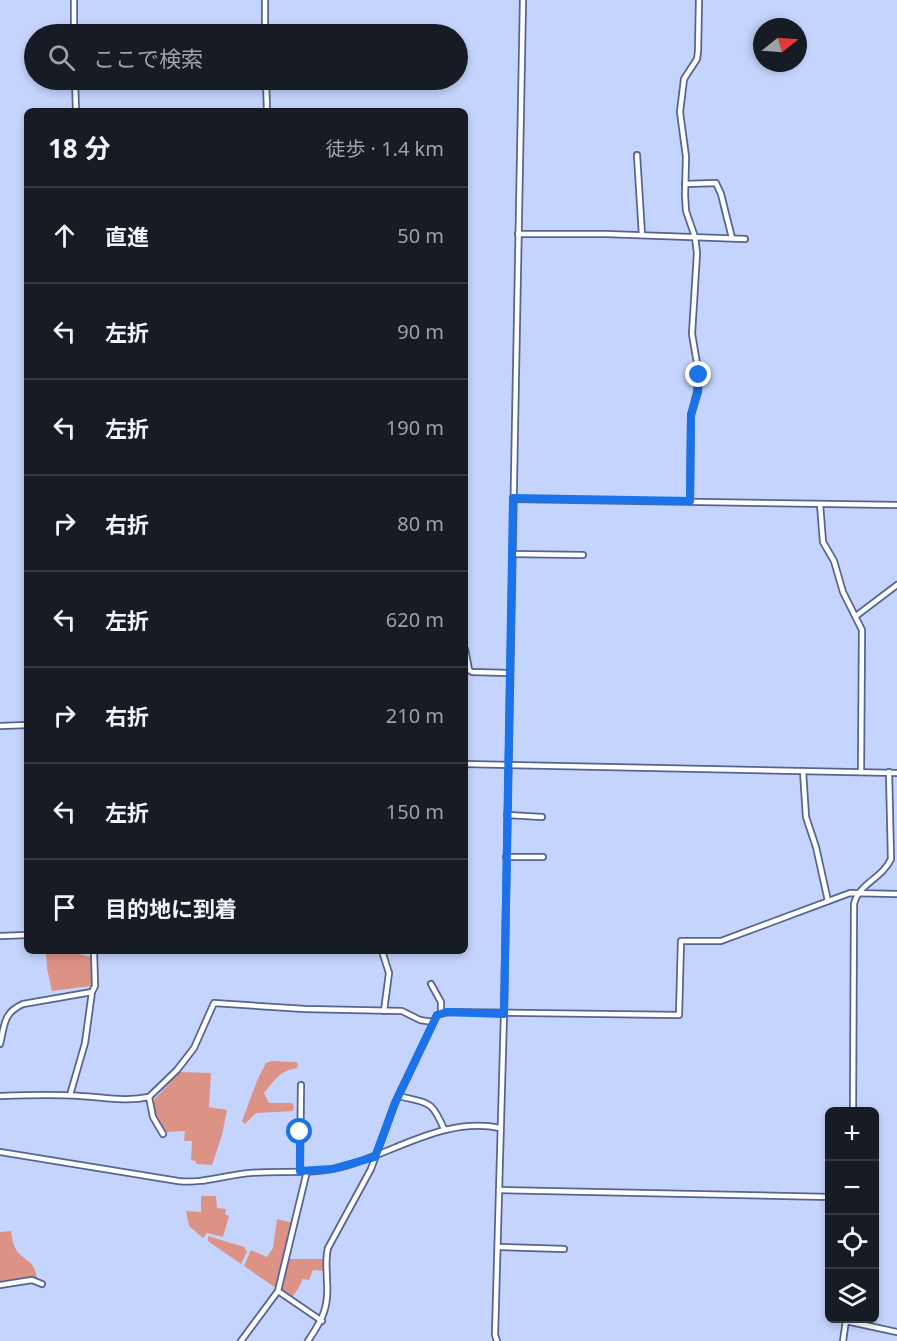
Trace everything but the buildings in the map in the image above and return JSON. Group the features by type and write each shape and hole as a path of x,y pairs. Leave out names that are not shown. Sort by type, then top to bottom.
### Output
{"street":[{"path":"74,0 74,24"},
{"path":"265,0 266,24"},
{"path":"497,1341 495,1335 504,1014 523,0"},
{"path":"690,501 691,415 698,392 699,375 692,334 697,253 695,237 686,211 686,157 680,112 684,79 698,52 699,0"},
{"path":"75,90 76,108"},
{"path":"266,90 267,108"},
{"path":"637,155 642,235"},
{"path":"685,184 716,183 732,238"},
{"path":"518,234 745,239"},
{"path":"513,498 897,505"},
{"path":"820,504 823,542 834,561 843,592 860,623 863,642 861,772"},
{"path":"512,554 583,555"},
{"path":"856,615 897,585"},
{"path":"468,665 472,672 509,673"},
{"path":"0,726 24,725"},
{"path":"468,764 897,773"},
{"path":"803,771 806,817 828,901"},
{"path":"853,1107 854,904 864,885 885,870 891,859 890,772"},
{"path":"507,815 542,817"},
{"path":"506,857 543,857"},
{"path":"441,1013 680,1015 681,941 721,942 828,901 858,893 897,894"},
{"path":"0,936 24,935"},
{"path":"70,1095 85,1043 92,992 95,986 94,954"},
{"path":"383,954 389,973 384,1011"},
{"path":"308,1341 322,1321 327,1302 326,1256 328,1248 371,1169 399,1096 433,1022 441,1013 441,1002 431,984"},
{"path":"0,1044 7,1017 15,1008 23,1004 92,992"},
{"path":"0,1096 70,1095 122,1100 149,1097 177,1070 194,1048 214,1003 294,1009 402,1011 420,1020 433,1022"},
{"path":"300,1171 301,1085"},
{"path":"399,1096 431,1105 436,1110 444,1129"},
{"path":"149,1097 153,1117 164,1134"},
{"path":"0,1152 189,1183 253,1172 332,1169 375,1157 444,1129 453,1127 500,1128"},
{"path":"241,1341 278,1291 308,1171"},
{"path":"499,1190 825,1197"},
{"path":"498,1247 564,1249"},
{"path":"0,1285 32,1280 42,1284"},
{"path":"278,1291 322,1321"},
{"path":"843,1341 846,1323"},
{"path":"859,1323 897,1332"}],"shaded area":[{"path":"46,954 78,954 91,957 91,986 52,991"},
{"path":"272,1061 298,1064 297,1068 286,1071 278,1077 264,1093 269,1103 292,1103 293,1111 256,1113 245,1124 242,1121 259,1077 266,1063"},
{"path":"180,1072 211,1073 209,1107 227,1110 212,1165 196,1164 196,1161 191,1160 192,1141 184,1141 185,1131 166,1132 154,1113 154,1100"},
{"path":"201,1196 216,1196 217,1208 226,1209 225,1214 229,1216 223,1237 207,1233 203,1238 189,1226 186,1211 201,1212"},
{"path":"277,1219 293,1223 276,1288 244,1266 251,1250 267,1257 273,1248"},
{"path":"11,1231 16,1249 32,1264 37,1278 0,1281 0,1232"},
{"path":"208,1236 244,1247 247,1252 241,1264 208,1241"},
{"path":"289,1259 323,1259 324,1271 313,1270 309,1280 303,1279 292,1297 282,1291"}],"route":[{"path":"300,1132 300,1171 332,1169 375,1157 395,1103 437,1015 447,1012 504,1014 513,498 690,501 691,415 698,392 699,375"}]}
